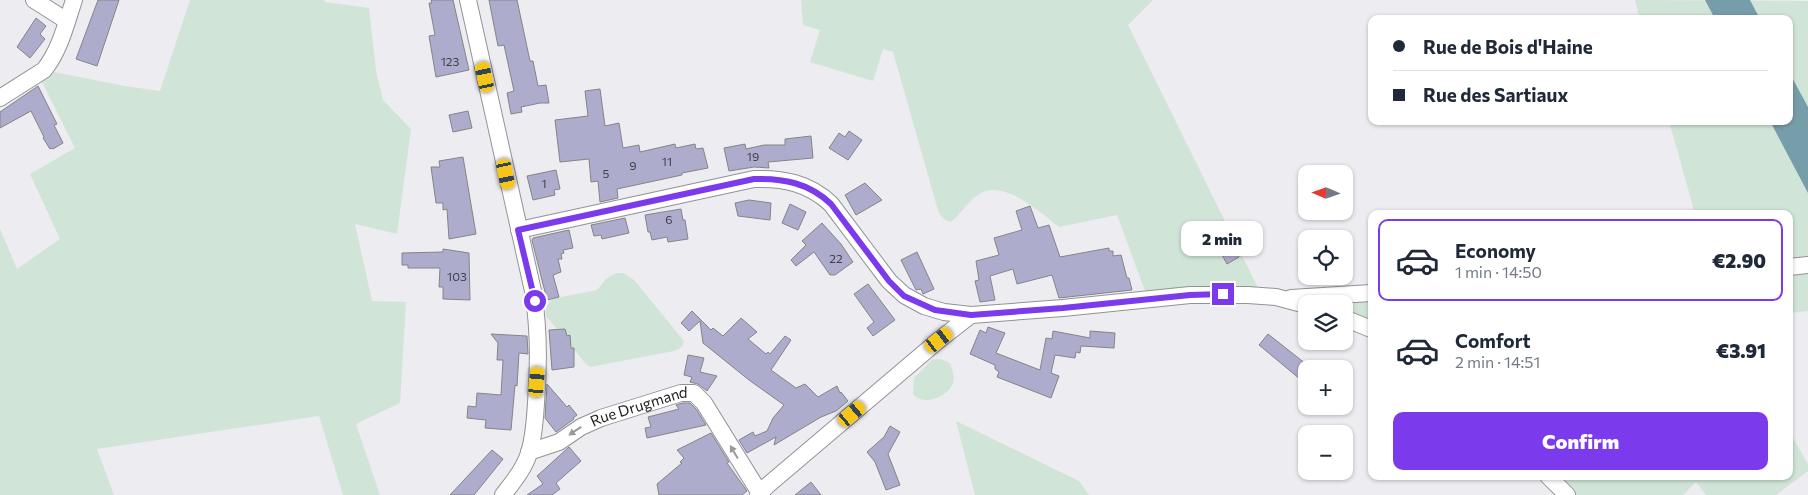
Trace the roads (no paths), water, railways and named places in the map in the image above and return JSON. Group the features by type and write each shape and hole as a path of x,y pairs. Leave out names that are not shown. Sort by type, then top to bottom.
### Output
{"street":[{"path":"34,0 67,21"},
{"path":"0,98 44,70 58,46 74,0"},
{"path":"468,0 533,291 538,332 538,368 533,435 529,452 518,475 502,495"},
{"path":"518,230 754,179 783,179 821,194 831,204 882,273 904,296 935,310 971,315 1190,295 1248,295 1284,298 1368,293"},
{"path":"1793,267 1808,265"},
{"path":"1284,298 1298,303"},
{"path":"760,494 936,342 971,315"},
{"path":"1353,322 1368,328"},
{"name":"Rue Drugmand","path":"529,452 559,442 580,426 601,418 688,392 694,393 704,403 760,494"},
{"path":"1552,480 1567,495"}],"water":[{"path":"1705,0 1750,0 1758,15 1713,15"},
{"path":"1793,79 1808,107 1808,193 1772,125 1793,125"}]}
